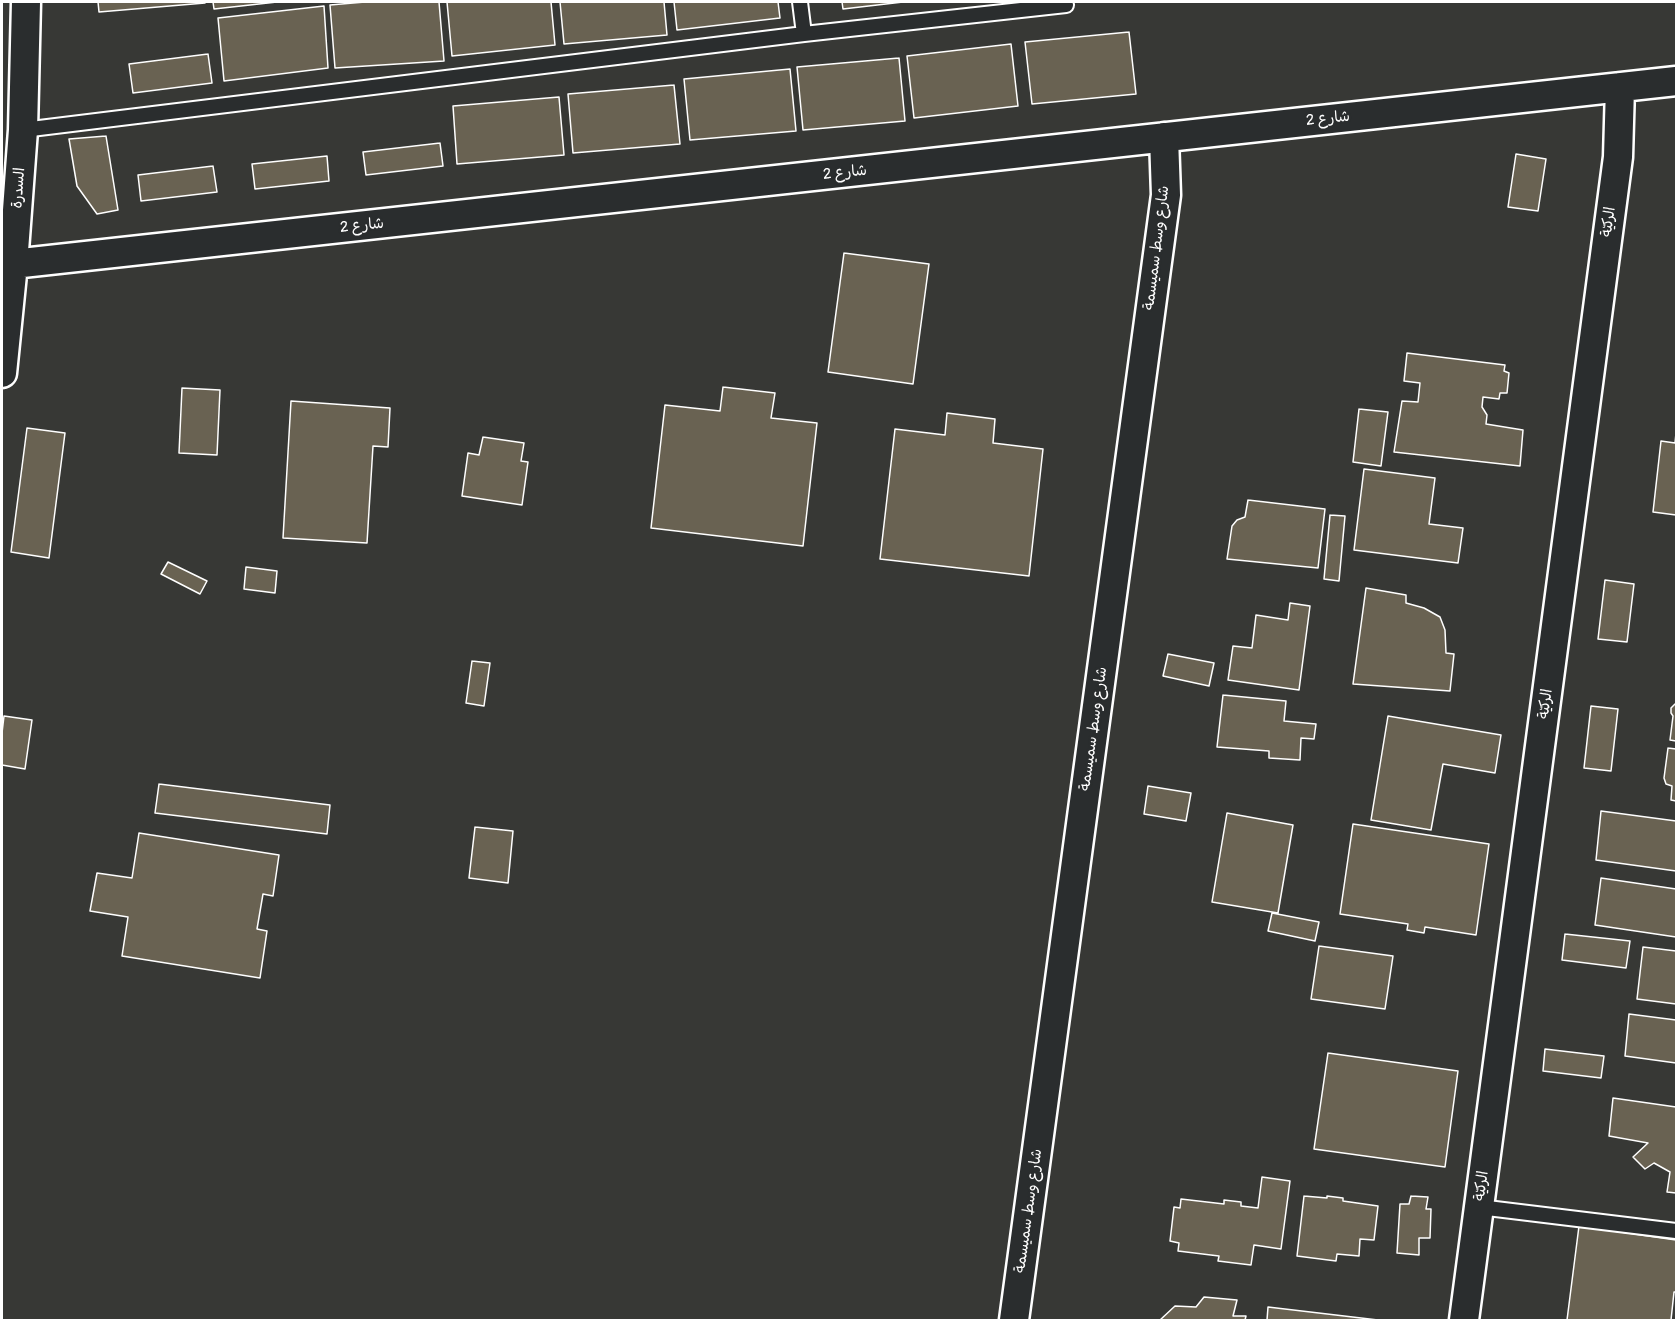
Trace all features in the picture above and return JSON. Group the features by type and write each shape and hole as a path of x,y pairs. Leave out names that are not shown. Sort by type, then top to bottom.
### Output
{"street":[{"name":"السدرة","path":"2,373 23,130 26,2"},
{"name":"شارع 2","path":"13,264 1677,81"},
{"name":"الركيّة","path":"1464,1320 1618,157 1620,87"},
{"name":"شارع وسط سميسمة","path":"1014,1320 1166,195 1164,137"}],"lane":[{"path":"800,2 804,34"},
{"path":"23,130 804,34 1002,7 1066,6"},
{"path":"1479,1207 1677,1231"}],"building":[{"path":"98,2 205,2 205,3 99,12"},
{"path":"213,2 277,2 214,9"},
{"path":"365,2 439,2 444,61 335,68 330,5"},
{"path":"447,2 551,2 555,45 452,56"},
{"path":"560,2 664,2 667,35 564,44"},
{"path":"674,2 778,2 780,18 677,30"},
{"path":"842,2 903,2 843,9"},
{"path":"324,6 328,68 224,81 218,18"},
{"path":"1129,32 1136,94 1032,104 1025,42"},
{"path":"1011,44 1018,106 914,118 907,56"},
{"path":"208,54 212,83 133,93 129,64"},
{"path":"899,58 905,121 803,130 797,67"},
{"path":"790,69 796,131 690,140 684,79"},
{"path":"674,85 680,144 573,153 568,94"},
{"path":"559,97 564,155 457,164 453,106"},
{"path":"106,136 118,210 97,214 77,186 69,139"},
{"path":"440,143 443,166 366,175 363,152"},
{"path":"1516,154 1546,159 1538,211 1508,207"},
{"path":"327,156 329,181 255,189 252,164"},
{"path":"213,166 217,192 141,201 138,175"},
{"path":"844,253 929,264 913,384 828,372"},
{"path":"1407,353 1505,365 1504,371 1509,373 1507,393 1500,393 1499,399 1483,397 1482,407 1487,415 1486,424 1523,430 1520,466 1394,452 1402,401 1418,402 1420,383 1404,381"},
{"path":"723,387 775,393 771,418 817,423 803,546 651,528 665,405 720,411"},
{"path":"182,388 220,390 217,455 179,453"},
{"path":"291,401 390,408 388,447 373,446 367,543 283,538"},
{"path":"1359,409 1388,412 1381,466 1353,462"},
{"path":"947,413 995,419 993,443 1043,449 1029,576 880,559 895,429 945,435"},
{"path":"27,428 65,433 49,558 11,552"},
{"path":"1676,433 1676,515 1653,512 1661,441 1675,443"},
{"path":"483,437 524,443 521,461 528,462 522,505 462,496 468,453 479,455"},
{"path":"1364,469 1435,478 1429,524 1463,528 1458,563 1354,550"},
{"path":"1248,500 1325,509 1318,568 1227,559 1232,526 1237,520 1245,517"},
{"path":"1330,515 1345,516 1339,581 1324,579"},
{"path":"168,562 207,581 200,594 161,574"},
{"path":"246,567 277,571 275,593 244,589"},
{"path":"1605,580 1634,584 1627,642 1598,639"},
{"path":"1366,588 1406,595 1406,603 1424,608 1440,617 1445,630 1446,653 1454,654 1450,691 1353,684"},
{"path":"1290,603 1310,606 1299,690 1228,680 1233,646 1252,648 1256,615 1288,620"},
{"path":"1168,654 1214,663 1209,686 1163,676"},
{"path":"472,661 490,663 484,706 466,703"},
{"path":"1223,695 1286,701 1284,721 1316,724 1314,739 1301,738 1300,760 1269,758 1269,751 1217,747"},
{"path":"1675,704 1676,741 1670,740 1673,716 1671,708"},
{"path":"1591,706 1618,709 1611,771 1584,768"},
{"path":"4,716 32,720 25,769 2,765"},
{"path":"1388,716 1501,735 1495,773 1443,764 1431,830 1371,820"},
{"path":"1668,748 1676,749 1676,801 1671,800 1672,786 1666,784 1664,778"},
{"path":"159,784 330,805 327,834 155,813"},
{"path":"1148,786 1191,793 1186,821 1144,814"},
{"path":"1601,811 1676,821 1676,871 1596,860"},
{"path":"1227,813 1293,825 1278,913 1212,902"},
{"path":"1353,824 1489,844 1476,935 1425,927 1424,933 1407,930 1408,924 1340,914"},
{"path":"475,827 513,831 508,883 469,878"},
{"path":"139,833 279,855 273,896 263,894 257,929 267,931 260,978 122,956 128,917 90,911 97,873 132,878"},
{"path":"1601,878 1676,889 1676,937 1595,925"},
{"path":"1272,913 1319,922 1315,941 1268,931"},
{"path":"1565,934 1630,941 1626,968 1562,960"},
{"path":"1319,946 1393,956 1385,1009 1311,999"},
{"path":"1643,947 1676,951 1676,1004 1637,999"},
{"path":"1629,1014 1676,1020 1676,1063 1625,1056"},
{"path":"1545,1049 1604,1056 1601,1078 1543,1071"},
{"path":"1328,1053 1458,1071 1445,1167 1314,1149"},
{"path":"1613,1098 1676,1107 1676,1193 1667,1192 1670,1172 1654,1163 1645,1169 1633,1157 1648,1143 1609,1136"},
{"path":"1262,1177 1290,1181 1281,1249 1254,1245 1251,1265 1218,1261 1219,1256 1178,1251 1179,1243 1170,1241 1174,1207 1180,1208 1181,1199 1224,1204 1224,1200 1241,1202 1241,1206 1258,1208"},
{"path":"1304,1196 1343,1198 1343,1201 1378,1206 1374,1240 1360,1239 1359,1256 1337,1254 1336,1261 1297,1256"},
{"path":"1411,1196 1428,1197 1426,1209 1431,1209 1430,1238 1419,1238 1419,1255 1397,1253 1400,1204 1409,1204"},
{"path":"1579,1226 1676,1240 1676,1292 1674,1292 1671,1320 1567,1320"},
{"path":"1204,1297 1237,1300 1233,1316 1246,1316 1245,1320 1160,1320 1175,1306 1196,1307"},
{"path":"1268,1307 1378,1320 1267,1320"}]}
